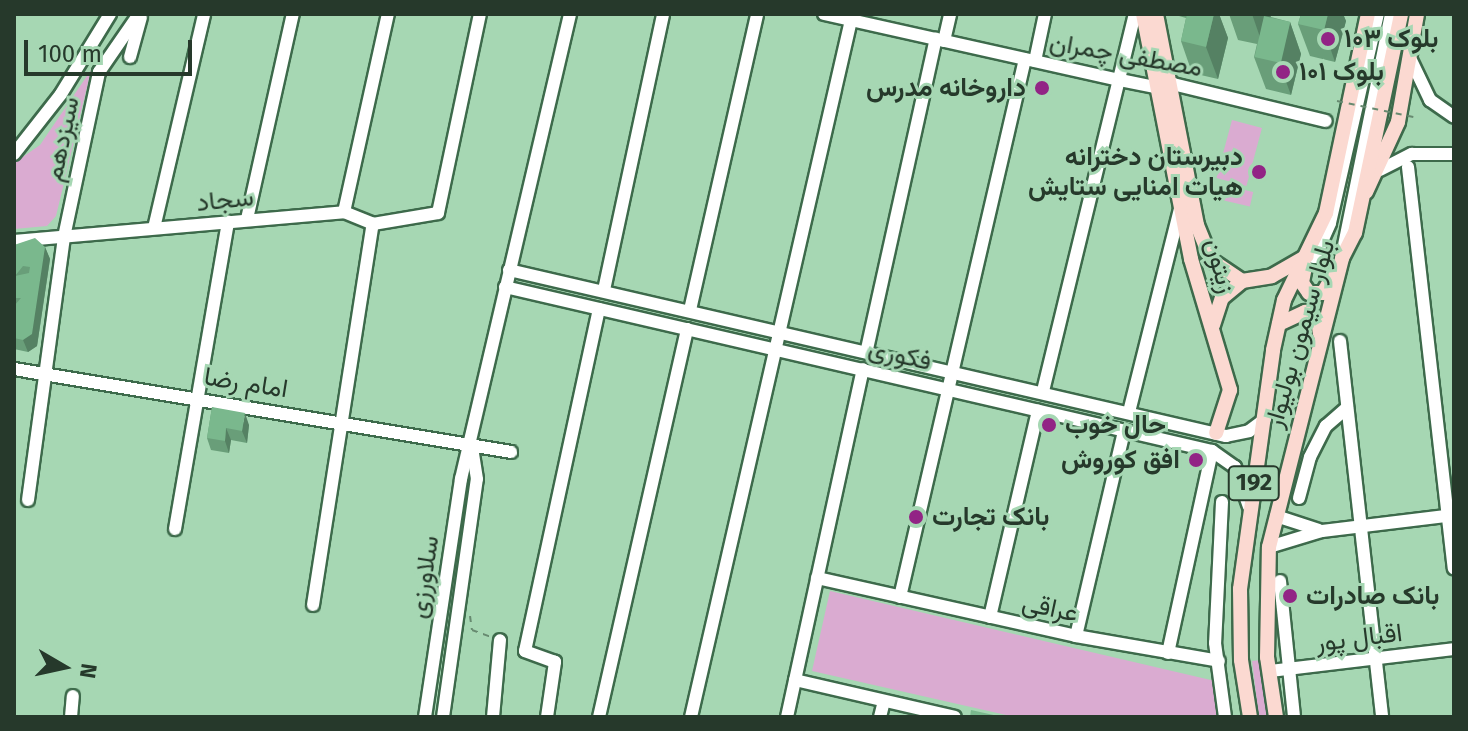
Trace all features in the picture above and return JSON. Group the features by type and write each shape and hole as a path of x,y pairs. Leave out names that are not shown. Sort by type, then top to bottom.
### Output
{"main road":[{"name":"زیتون","path":"1143,14 1167,86 1203,243 1224,272 1242,281 1272,276 1307,256"},
{"name":"زیتون","path":"1156,14 1181,206 1230,390 1216,433"},
{"name":"بلوار سیمون بولیوار","path":"1250,717 1238,624 1249,510 1279,324 1284,300 1326,213 1368,14"},
{"name":"بلوار سیمون بولیوار","path":"1276,717 1270,671 1269,547 1342,258 1355,233 1401,14"},
{"path":"1362,200 1380,170 1398,122 1417,14"},
{"path":"1307,256 1302,283 1314,295 1326,290 1342,258"},
{"path":"1212,328 1222,298 1242,281"},
{"path":"1279,324 1298,312 1314,315 1321,339"}],"street":[{"path":"14,154 29,142 110,14"},
{"path":"130,57 140,14"},
{"name":"سیزدهم","path":"28,500 64,237 99,72 140,14"},
{"path":"154,228 204,14"},
{"path":"247,219 293,14"},
{"path":"344,212 388,14"},
{"path":"313,605 373,224 438,213 480,14"},
{"name":"سلاورزی","path":"425,717 461,479 570,14"},
{"path":"604,290 663,14"},
{"path":"690,310 757,14"},
{"name":"مصطفی چمران","path":"824,14 851,20 866,19 940,40 1120,80 1167,86 1326,121"},
{"path":"867,349 940,40 950,14"},
{"path":"900,597 1030,60 1045,14"},
{"path":"1043,391 1135,14"},
{"path":"1307,256 1315,257 1330,223 1378,14"},
{"path":"1342,258 1391,14"},
{"path":"691,717 851,20"},
{"path":"1410,58 1430,100 1454,117"},
{"path":"14,138 29,142"},
{"path":"1380,170 1412,154 1454,154"},
{"path":"1408,167 1451,515 1454,568"},
{"path":"1129,412 1181,206"},
{"name":"سجاد","path":"14,241 344,212 373,224"},
{"path":"175,529 228,222"},
{"name":"فکوری","path":"509,270 867,349 1216,433 1236,436 1265,419"},
{"name":"فکوری","path":"505,287 1212,451 1226,457 1243,479 1249,510"},
{"path":"547,717 555,662 525,651 599,309"},
{"path":"599,717 687,329"},
{"path":"1340,341 1382,717"},
{"name":"امام رضا","path":"14,369 342,421 511,452"},
{"path":"787,717 863,369"},
{"path":"1299,498 1315,447 1326,426 1347,408"},
{"path":"990,617 1038,410"},
{"path":"1076,636 1124,431"},
{"name":"سلاورزی","path":"443,717 477,479 471,444"},
{"path":"1168,653 1212,451"},
{"path":"1222,502 1216,567 1219,661 1225,717"},
{"path":"1269,547 1322,531 1451,515"},
{"path":"1276,516 1322,531"},
{"name":"عراقی","path":"817,578 1076,636 1219,661"},
{"path":"1280,581 1294,717"},
{"path":"493,717 500,640"},
{"name":"اقبال پور","path":"1270,671 1454,649"},
{"path":"795,680 955,717"},
{"path":"71,717 73,696"},
{"path":"880,717 884,701"}],"path":[{"path":"1337,101 1413,117 1415,111"},
{"path":"459,604 469,613 472,630 500,640"}],"shaded area":[{"path":"91,70 56,216 47,226 14,229 14,163 40,145"},
{"path":"1232,120 1262,128 1246,186 1216,178"},
{"path":"1223,185 1253,192 1250,207 1220,200"},
{"path":"830,591 1215,681 1219,686 1218,717 1015,717 812,671"},
{"path":"1261,660 1268,717 1259,717 1252,661"}],"building":[{"path":"1187,14 1214,14 1206,47 1181,41"},
{"path":"1301,14 1328,14 1324,30 1298,24"},
{"path":"1264,16 1290,22 1281,63 1255,57"},
{"path":"35,238 45,247 32,334 23,340 14,338 14,306 21,298 14,298 14,245","holes":["23,266 30,267 29,273 15,276"]},
{"path":"212,407 245,413 242,431 226,428 225,441 207,438"},
{"path":"971,710 998,716 998,717 970,717"}],"place":[{"name":"بلوک ۱۰۳","path":"1328,39"},
{"name":"بلوک ۱۰۱","path":"1283,72"},
{"name":"داروخانه مدرس","path":"1042,88"},
{"name":"دبیرستان دخترانه هیات امنایی ستایش","path":"1259,172"},
{"name":"حال خوب","path":"1049,425"},
{"name":"افق کوروش","path":"1196,460"},
{"name":"بانک تجارت","path":"916,517"},
{"name":"بانک صادرات","path":"1290,596"}]}
